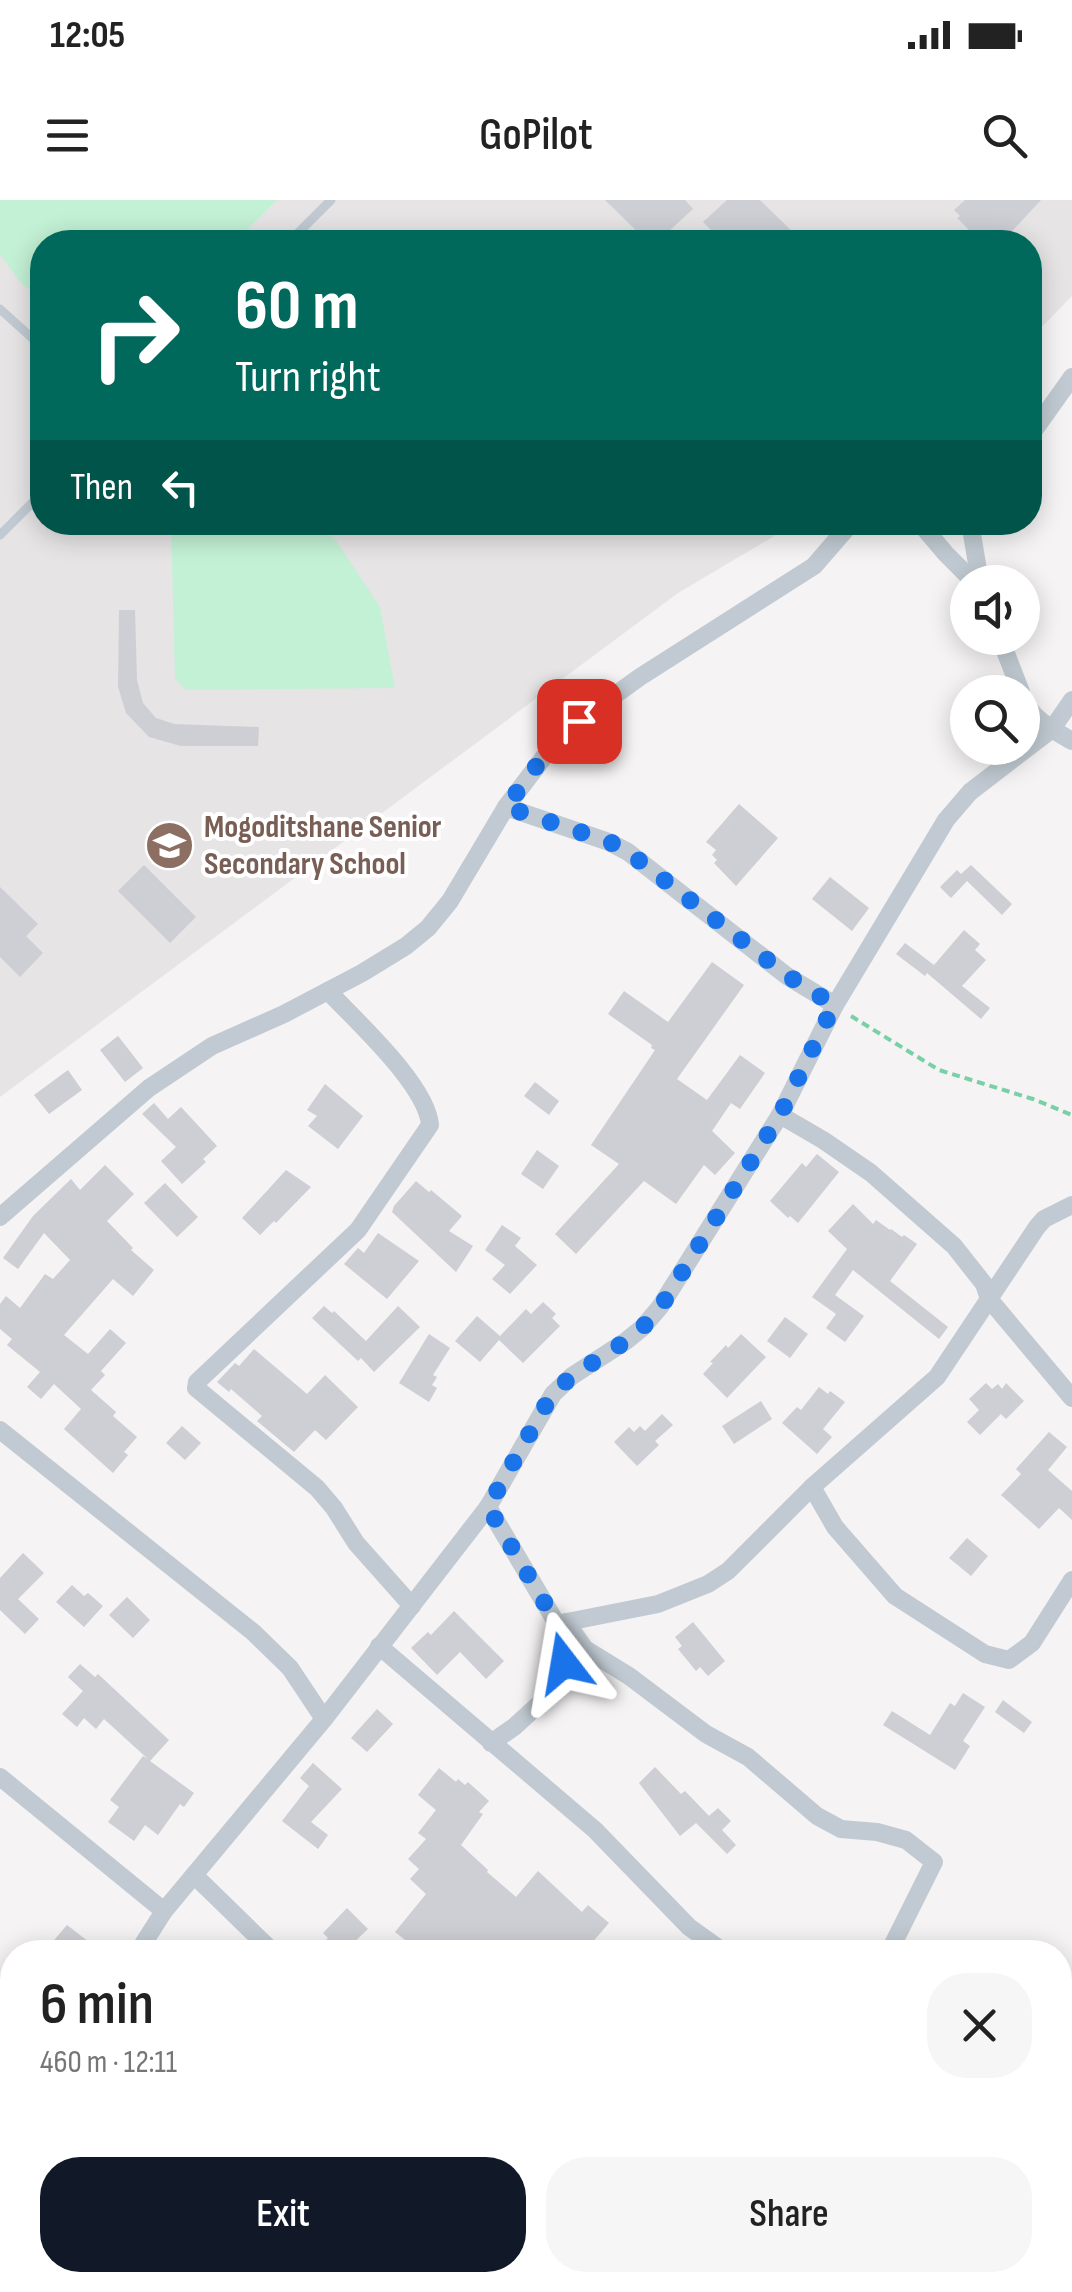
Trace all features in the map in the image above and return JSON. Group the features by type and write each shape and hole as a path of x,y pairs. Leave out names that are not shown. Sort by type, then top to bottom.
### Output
{"street":[{"path":"1042,419 1072,377"},
{"path":"0,1217 149,1088 212,1046 284,1014 384,960 428,928 450,901 506,807 552,745 640,678 814,566 841,535"},
{"path":"930,535 958,565"},
{"path":"972,535 975,565"},
{"path":"146,1940 164,1911 324,1719 488,1507 552,1394 626,1341 660,1308 780,1115 834,1005 957,805 1052,729 1072,700"},
{"path":"1040,720 1072,741"},
{"path":"506,807 610,842 628,852 788,976 834,1005"},
{"path":"328,991 400,1068 422,1103 430,1125 358,1230 197,1382 196,1388 316,1488 356,1543 412,1606"},
{"path":"780,1115 870,1173 954,1246 984,1284 989,1298 1072,1398"},
{"path":"561,1623 658,1604 708,1584 728,1571 812,1487 937,1377 1037,1227 1072,1204"},
{"path":"0,1430 252,1632 290,1668 324,1719"},
{"path":"812,1487 834,1527 895,1596 985,1654 1009,1660 1032,1642 1072,1580"},
{"path":"488,1507 561,1623 585,1649 630,1676 706,1734 748,1757 817,1816 840,1829 877,1832 906,1840 934,1862 895,1940"},
{"path":"492,1744 559,1686 564,1663 561,1623"},
{"path":"380,1646 595,1830 689,1926 708,1940"},
{"path":"0,1777 164,1911"},
{"path":"194,1875 262,1940"}],"lane":[{"path":"301,230 331,200"},
{"path":"0,310 30,336"},
{"path":"0,535 30,505"}],"path":[{"path":"834,1005 939,1070 1033,1098 1072,1115"}],"shaded area":[{"name":"Mogoditshane Senior Secondary School","path":"0,200 1072,200 1072,296 1042,327 1042,230 30,230 30,535 776,535 678,593 0,1097"}],"green space":[{"path":"0,200 277,200 247,230 30,230 30,290 0,255"},
{"path":"171,535 330,535 380,607 395,688 186,690 175,679"}],"building":[{"path":"605,200 685,200 693,209 670,230 636,230"},
{"path":"727,200 760,200 791,230 711,230 703,222"},
{"path":"965,200 1041,200 1013,230 969,230 954,210"},
{"path":"119,610 135,610 137,680 143,703 156,718 174,724 259,727 258,746 181,746 149,737 126,713 118,687"},
{"path":"739,804 778,838 736,886 714,863 717,860 712,855 716,850 706,842"},
{"path":"144,865 196,917 170,943 118,891"},
{"path":"971,865 1012,904 1002,915 967,881 951,898 940,887 957,870 961,874"},
{"path":"830,877 869,908 852,931 812,899"},
{"path":"0,887 38,924 26,936 43,953 20,977 0,957"},
{"path":"964,930 980,944 975,950 986,960 962,986 990,1008 981,1019 927,973 925,976 896,954 905,943 934,965"},
{"path":"712,962 744,985 677,1079 707,1100 740,1055 765,1073 740,1109 731,1103 712,1131 735,1153 715,1175 704,1165 676,1204 644,1181 576,1254 555,1234 619,1164 591,1145 655,1050 608,1014 624,991 668,1022"},
{"path":"118,1036 143,1068 125,1082 100,1050"},
{"path":"68,1070 82,1090 49,1114 34,1095"},
{"path":"535,1082 559,1101 549,1115 524,1096"},
{"path":"325,1084 363,1116 338,1149 308,1126 317,1116 307,1110"},
{"path":"154,1103 168,1119 181,1107 217,1146 182,1184 161,1161 176,1147 142,1114"},
{"path":"537,1150 559,1166 543,1189 521,1174"},
{"path":"817,1154 839,1172 798,1223 770,1201 802,1163 806,1167"},
{"path":"105,1165 134,1194 107,1221 154,1270 133,1296 113,1279 64,1335 88,1354 110,1329 126,1343 101,1371 105,1375 91,1390 137,1437 113,1473 64,1429 81,1409 54,1384 41,1399 27,1387 40,1372 7,1345 12,1339 0,1329 0,1304 6,1296 20,1308 45,1274 53,1279 70,1260 44,1233 18,1269 3,1258 33,1216 71,1179 80,1190"},
{"path":"286,1170 311,1187 260,1235 242,1218"},
{"path":"416,1181 462,1216 449,1231 473,1246 456,1272 392,1212"},
{"path":"165,1183 198,1217 177,1237 144,1203"},
{"path":"853,1204 873,1224 876,1220 917,1244 890,1281 948,1327 939,1339 853,1270 835,1295 864,1316 845,1342 826,1328 836,1314 812,1297 847,1249 828,1231"},
{"path":"502,1225 521,1238 515,1246 537,1265 510,1294 492,1279 505,1265 485,1250"},
{"path":"378,1233 419,1261 387,1299 344,1264 358,1248 364,1253"},
{"path":"543,1302 556,1314 552,1318 560,1326 523,1363 499,1340 480,1362 455,1341 477,1316 500,1336 526,1309 531,1314"},
{"path":"324,1306 366,1341 398,1306 420,1327 374,1372 312,1318"},
{"path":"785,1317 808,1334 790,1358 767,1341"},
{"path":"429,1334 450,1348 433,1375 437,1377 432,1385 437,1388 429,1402 399,1383"},
{"path":"741,1334 766,1357 727,1398 703,1374 726,1345 728,1348"},
{"path":"254,1349 307,1394 325,1375 358,1407 326,1440 315,1430 294,1452 257,1421 262,1416 217,1382"},
{"path":"986,1383 992,1389 998,1384 1002,1389 1006,1383 1024,1401 1006,1419 1001,1414 980,1435 967,1422 979,1410 969,1399"},
{"path":"819,1387 845,1402 823,1429 832,1437 817,1454 782,1423 797,1407 801,1410"},
{"path":"761,1401 772,1419 734,1444 722,1426"},
{"path":"662,1414 673,1425 637,1466 614,1442 629,1427 634,1432 640,1426 645,1431"},
{"path":"182,1426 201,1443 185,1460 166,1443"},
{"path":"1049,1432 1067,1447 1048,1470 1072,1491 1072,1520 1059,1508 1039,1529 1001,1495 1021,1474 1016,1469"},
{"path":"967,1538 988,1556 971,1576 949,1558"},
{"path":"23,1553 44,1573 18,1599 39,1619 25,1634 0,1610 0,1578"},
{"path":"72,1585 103,1606 84,1627 56,1602"},
{"path":"127,1597 150,1620 133,1638 109,1615"},
{"path":"454,1611 504,1661 486,1679 460,1652 437,1675 411,1648 428,1632 431,1635"},
{"path":"693,1622 725,1661 708,1676 700,1667 696,1671 678,1649 682,1646 675,1637"},
{"path":"80,1664 95,1677 98,1674 169,1740 150,1761 194,1793 184,1807 180,1804 158,1835 145,1825 134,1841 108,1822 119,1807 110,1800 143,1756 148,1759 104,1719 96,1729 84,1718 77,1727 62,1714 83,1691 68,1677"},
{"path":"963,1693 985,1707 963,1741 970,1746 955,1770 883,1725 892,1711 930,1735 950,1703 955,1706"},
{"path":"1003,1700 1032,1722 1024,1733 995,1712"},
{"path":"377,1709 393,1724 367,1752 351,1738"},
{"path":"313,1763 342,1789 311,1822 328,1835 318,1849 282,1821 309,1786 300,1778"},
{"path":"655,1767 709,1816 718,1808 731,1821 722,1830 736,1845 727,1854 696,1823 680,1836 639,1783"},
{"path":"439,1768 456,1782 468,1782 489,1801 461,1845 487,1872 516,1897 538,1871 582,1912 588,1905 609,1923 594,1940 405,1940 395,1932 426,1894 410,1879 419,1869 408,1859 426,1839 418,1833 436,1810 418,1795"},
{"path":"347,1908 368,1929 357,1940 326,1940 323,1933"},
{"path":"67,1925 86,1940 54,1940"}],"place":[{"name":"Mogoditshane Senior Secondary School","path":"169,845"}],"route":[{"path":"564,1663 557,1624 488,1507 552,1394 626,1341 660,1308 780,1115 834,1005 788,976 628,852 610,842 506,807 552,745 579,721"}]}
